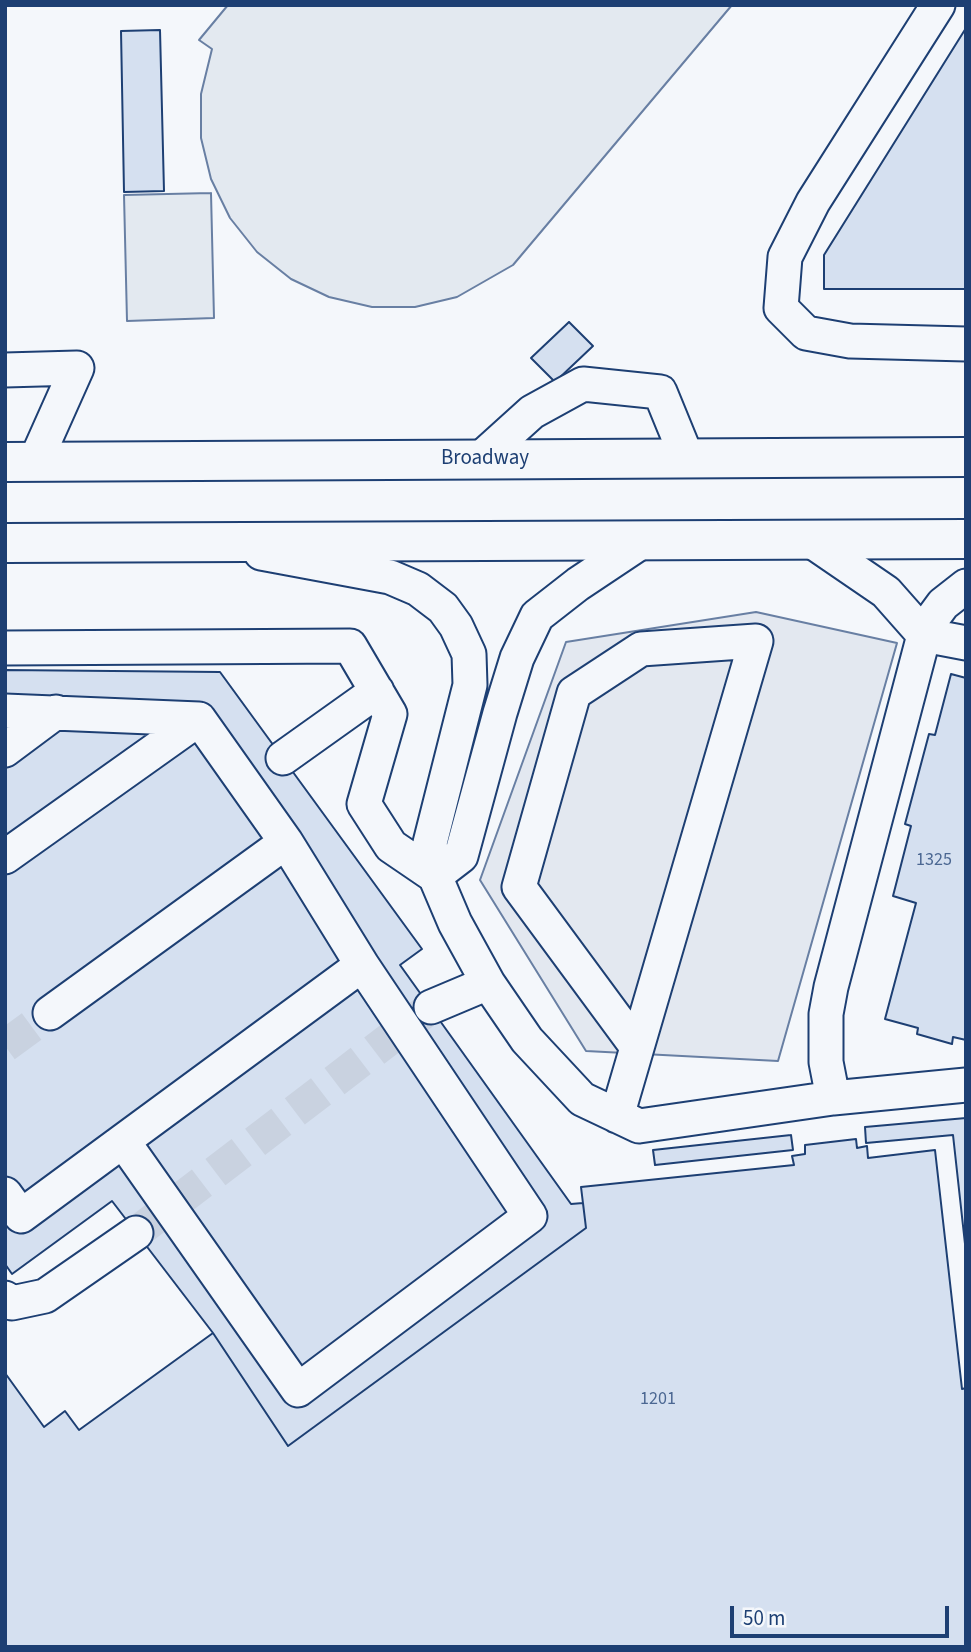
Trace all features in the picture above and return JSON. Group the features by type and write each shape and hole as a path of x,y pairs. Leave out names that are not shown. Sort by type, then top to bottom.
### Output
{"highway":[{"name":"Broadway","path":"20,462 966,457"},
{"path":"5,543 966,540"}],"lane":[{"path":"938,5 813,202 785,257 781,308 806,333 850,341 966,344"},
{"path":"5,370 77,368 20,462"},
{"path":"480,459 533,412 583,384 660,392 687,458"},
{"path":"435,876 461,856 517,657 537,616 578,584 645,540"},
{"path":"810,540 886,592 924,635 966,643"},
{"path":"207,542 390,577 418,589 443,608 456,626 469,654 470,685 430,843 435,876 454,923 488,983 527,1040 582,1100 639,1126 833,1098 966,1085"},
{"path":"833,1098 826,1062 826,1014 924,635 943,604 966,586"},
{"path":"617,1116 756,641 641,649 574,693 519,887 637,1047"},
{"path":"5,648 350,646 390,713 364,804 391,846 435,876"},
{"path":"283,758 377,691"},
{"path":"5,710 199,719"},
{"path":"5,750 57,712"},
{"path":"123,1141 298,1390 530,1216 362,965 286,842 199,719"},
{"path":"5,857 199,719"},
{"path":"50,1013 286,842"},
{"path":"5,1195 21,1216 362,965"},
{"path":"431,1007 488,983"},
{"path":"5,1298 12,1303 45,1296 136,1234"}],"shaded area":[{"path":"228,5 732,5 513,265 457,297 415,307 372,307 329,297 291,279 257,252 230,218 211,179 201,138 201,94 212,49 199,40"},
{"path":"211,193 214,318 127,321 124,195"},
{"path":"756,612 897,643 778,1061 586,1051 480,880 566,642"}],"building":[{"path":"966,28 966,289 824,289 824,255"},
{"path":"160,30 164,191 124,192 121,31"},
{"path":"569,322 593,346 555,382 531,358"},
{"path":"5,670 220,672 422,949 400,965 571,1204 583,1203 586,1228 288,1446 213,1333 112,1201 12,1274 5,1264"},
{"path":"951,674 966,678 966,1040 953,1037 952,1044 917,1034 918,1028 885,1019 916,903 893,896 911,826 905,824 929,734 935,735"},
{"path":"966,1118 966,1253 953,1135 866,1143 865,1127"},
{"path":"791,1135 793,1150 655,1165 653,1150"},
{"path":"856,1139 857,1148 867,1146 868,1158 935,1150 962,1389 966,1388 966,1647 5,1647 5,1373 44,1427 65,1411 79,1430 213,1333 288,1446 586,1228 581,1187 794,1165 792,1156 805,1154 805,1145"}],"tunnel":[{"path":"136,1233 426,1011"},
{"path":"5,1046 50,1013"}]}
